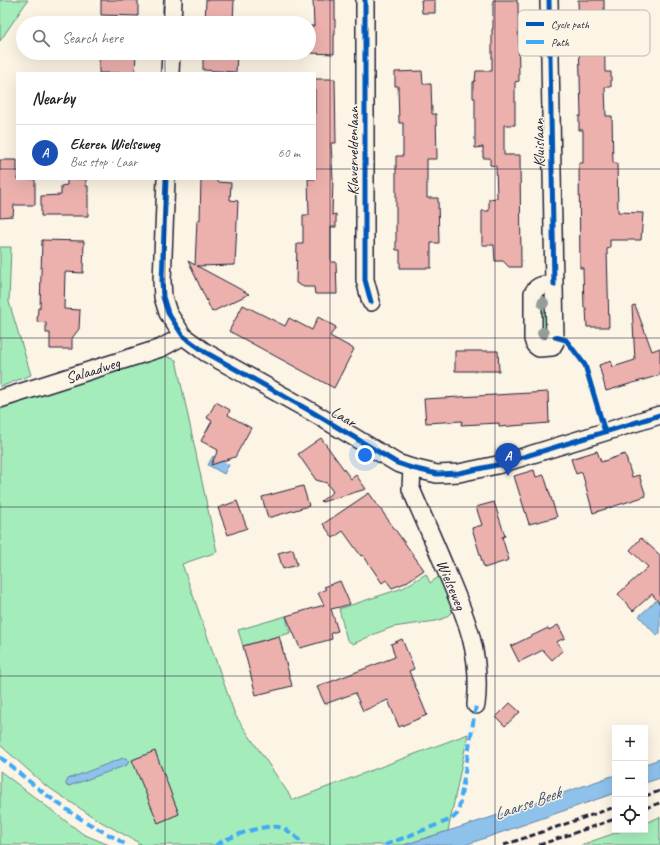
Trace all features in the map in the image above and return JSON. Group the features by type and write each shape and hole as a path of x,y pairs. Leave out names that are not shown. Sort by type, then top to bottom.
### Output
{"street":[{"path":"172,16 173,0"},
{"name":"Klaverveldenlaan","path":"365,0 365,280 371,302"},
{"name":"Kluislaan","path":"549,0 549,10"},
{"name":"Kluislaan","path":"550,56 554,285"},
{"path":"170,72 171,60"},
{"name":"Laar","path":"166,180 162,281 168,313 183,336 205,352 312,412 397,463 437,474 459,473 504,462 660,415"},
{"name":"Salaadweg","path":"0,399 161,348 183,336"},
{"name":"Wielseweg","path":"412,468 411,489 465,616 476,651 478,673 476,705"}],"green space":[{"path":"0,0 28,0 16,16 0,41"},
{"path":"0,247 11,247 9,302 31,375 0,387"},
{"path":"542,295 547,297 547,338 545,340 540,339 540,296"},
{"path":"165,356 176,360 217,552 182,564 235,715 293,800 468,734 448,831 404,845 137,845 141,844 96,819 45,785 0,745 0,406"},
{"path":"426,574 430,583 443,574 455,608 449,615 436,621 393,627 353,644 347,640 339,609 403,588"},
{"path":"286,616 290,633 243,646 238,630"},
{"path":"0,771 83,834 109,845 0,845"},
{"path":"660,817 660,845 581,845 615,833 648,833 648,822"}],"water":[{"path":"213,456 229,465 224,474 208,465"},
{"path":"660,597 660,633 657,636 639,616"},
{"path":"123,758 127,758 129,761 127,765 69,786 66,785 68,779"},
{"path":"660,759 660,778 648,782 648,763"},
{"path":"612,776 612,794 465,845 404,845 511,811"}],"building":[{"path":"101,0 136,0 138,1 138,16 101,15"},
{"path":"206,0 234,0 233,16 205,16"},
{"path":"313,0 335,0 334,54 316,53 316,16 314,16"},
{"path":"421,0 435,0 435,13 422,13"},
{"path":"493,0 517,0 519,81 515,82 515,125 504,125 504,155 520,155 521,267 509,267 503,261 495,261 494,245 482,245 482,211 489,211 489,199 497,198 496,166 490,165 490,158 483,158 483,147 475,148 475,98 473,98 473,82 475,81 476,71 492,71"},
{"path":"578,0 604,0 604,10 578,10"},
{"path":"579,56 605,56 605,72 611,72 611,87 605,87 606,116 612,116 613,163 617,163 618,212 643,213 641,240 610,240 610,248 607,249 609,327 587,327 586,308 584,308 583,268 580,268 579,163 583,163 583,130 579,130 579,116 581,116"},
{"path":"99,60 136,60 135,72 99,72"},
{"path":"203,60 237,60 236,72 203,70"},
{"path":"422,71 423,84 431,84 432,114 436,114 437,159 427,159 427,198 438,198 439,243 431,243 431,268 400,268 400,250 396,250 396,156 403,156 403,123 399,123 398,86 395,86 395,72"},
{"path":"316,79 335,79 336,143 331,143 333,179 332,215 336,214 336,227 331,227 331,262 336,262 337,294 315,294 314,287 304,287 296,283 297,244 303,244 303,215 309,215 308,180 316,180"},
{"path":"0,160 16,160 16,180 35,180 35,205 14,205 13,216 0,217"},
{"path":"67,180 86,180 86,186 88,186 88,216 41,216 41,196 61,195 61,186 67,185"},
{"path":"201,180 217,180 217,182 231,183 230,200 238,201 235,265 197,266 249,294 212,312 188,261 195,265 197,220 200,220"},
{"path":"42,240 84,241 83,273 65,272 64,309 80,310 79,329 72,338 72,349 50,349 50,333 46,333 46,323 37,322 38,308 40,308"},
{"path":"243,305 285,326 289,318 312,330 318,317 336,327 330,336 354,349 334,388 229,331"},
{"path":"635,305 652,351 660,348 660,375 606,391 599,365 611,361 613,367 635,360 632,306"},
{"path":"455,351 498,351 499,371 455,371"},
{"path":"548,392 549,423 499,427 499,423 461,425 462,421 426,423 424,399"},
{"path":"216,402 230,410 228,415 251,428 235,457 211,465 218,450 201,441 212,421 207,418"},
{"path":"321,438 351,479 356,475 366,489 322,502 321,501 333,492 327,483 316,480 298,454"},
{"path":"597,451 601,462 625,454 632,477 639,475 646,496 593,513 582,472 576,474 571,459"},
{"path":"534,470 536,477 544,475 557,517 529,524 514,476"},
{"path":"303,486 309,506 268,518 262,497"},
{"path":"369,493 424,570 405,583 392,588 386,580 382,583 363,555 361,556 343,531 333,538 323,524"},
{"path":"237,501 247,528 228,535 218,508"},
{"path":"494,502 505,536 502,537 509,560 484,568 472,528 482,525 476,507"},
{"path":"641,538 660,555 660,604 652,594 633,611 618,594 648,567 630,550"},
{"path":"293,549 297,565 283,569 278,553"},
{"path":"340,581 350,604 331,609 338,631 331,633 332,639 300,648 286,616 324,605 318,593 326,589 324,587"},
{"path":"558,625 565,638 556,642 563,650 552,660 543,650 519,662 511,646 548,628 549,630"},
{"path":"279,636 292,686 256,695 243,646"},
{"path":"402,639 414,669 409,671 427,715 399,727 388,700 363,711 355,693 325,704 317,687 395,657 391,644"},
{"path":"510,703 520,712 505,726 496,717"},
{"path":"155,751 179,814 158,823 132,760"}],"railway":[{"path":"648,795 660,791"},
{"path":"648,807 660,803"},
{"path":"504,845 612,808"},
{"path":"539,845 612,820"}],"marked path":[{"path":"385,845 452,819 457,814 476,705"},
{"path":"0,757 63,807 126,845"},
{"path":"216,845 229,838 264,827 278,827 289,831 303,845"}],"cycle path":[{"path":"365,0 365,280 371,302"},
{"path":"549,0 549,10"},
{"path":"550,56 554,285"},
{"path":"166,180 162,281 163,297 168,313 183,336 205,352 312,412 397,463 437,474 459,473 497,465 660,415"},
{"path":"555,337 566,340 585,365 605,432"}],"place":[{"name":"Ekeren Wielseweg","path":"508,476"}],"water label":[{"name":"Laarse Beek","path":"527,803"}]}
